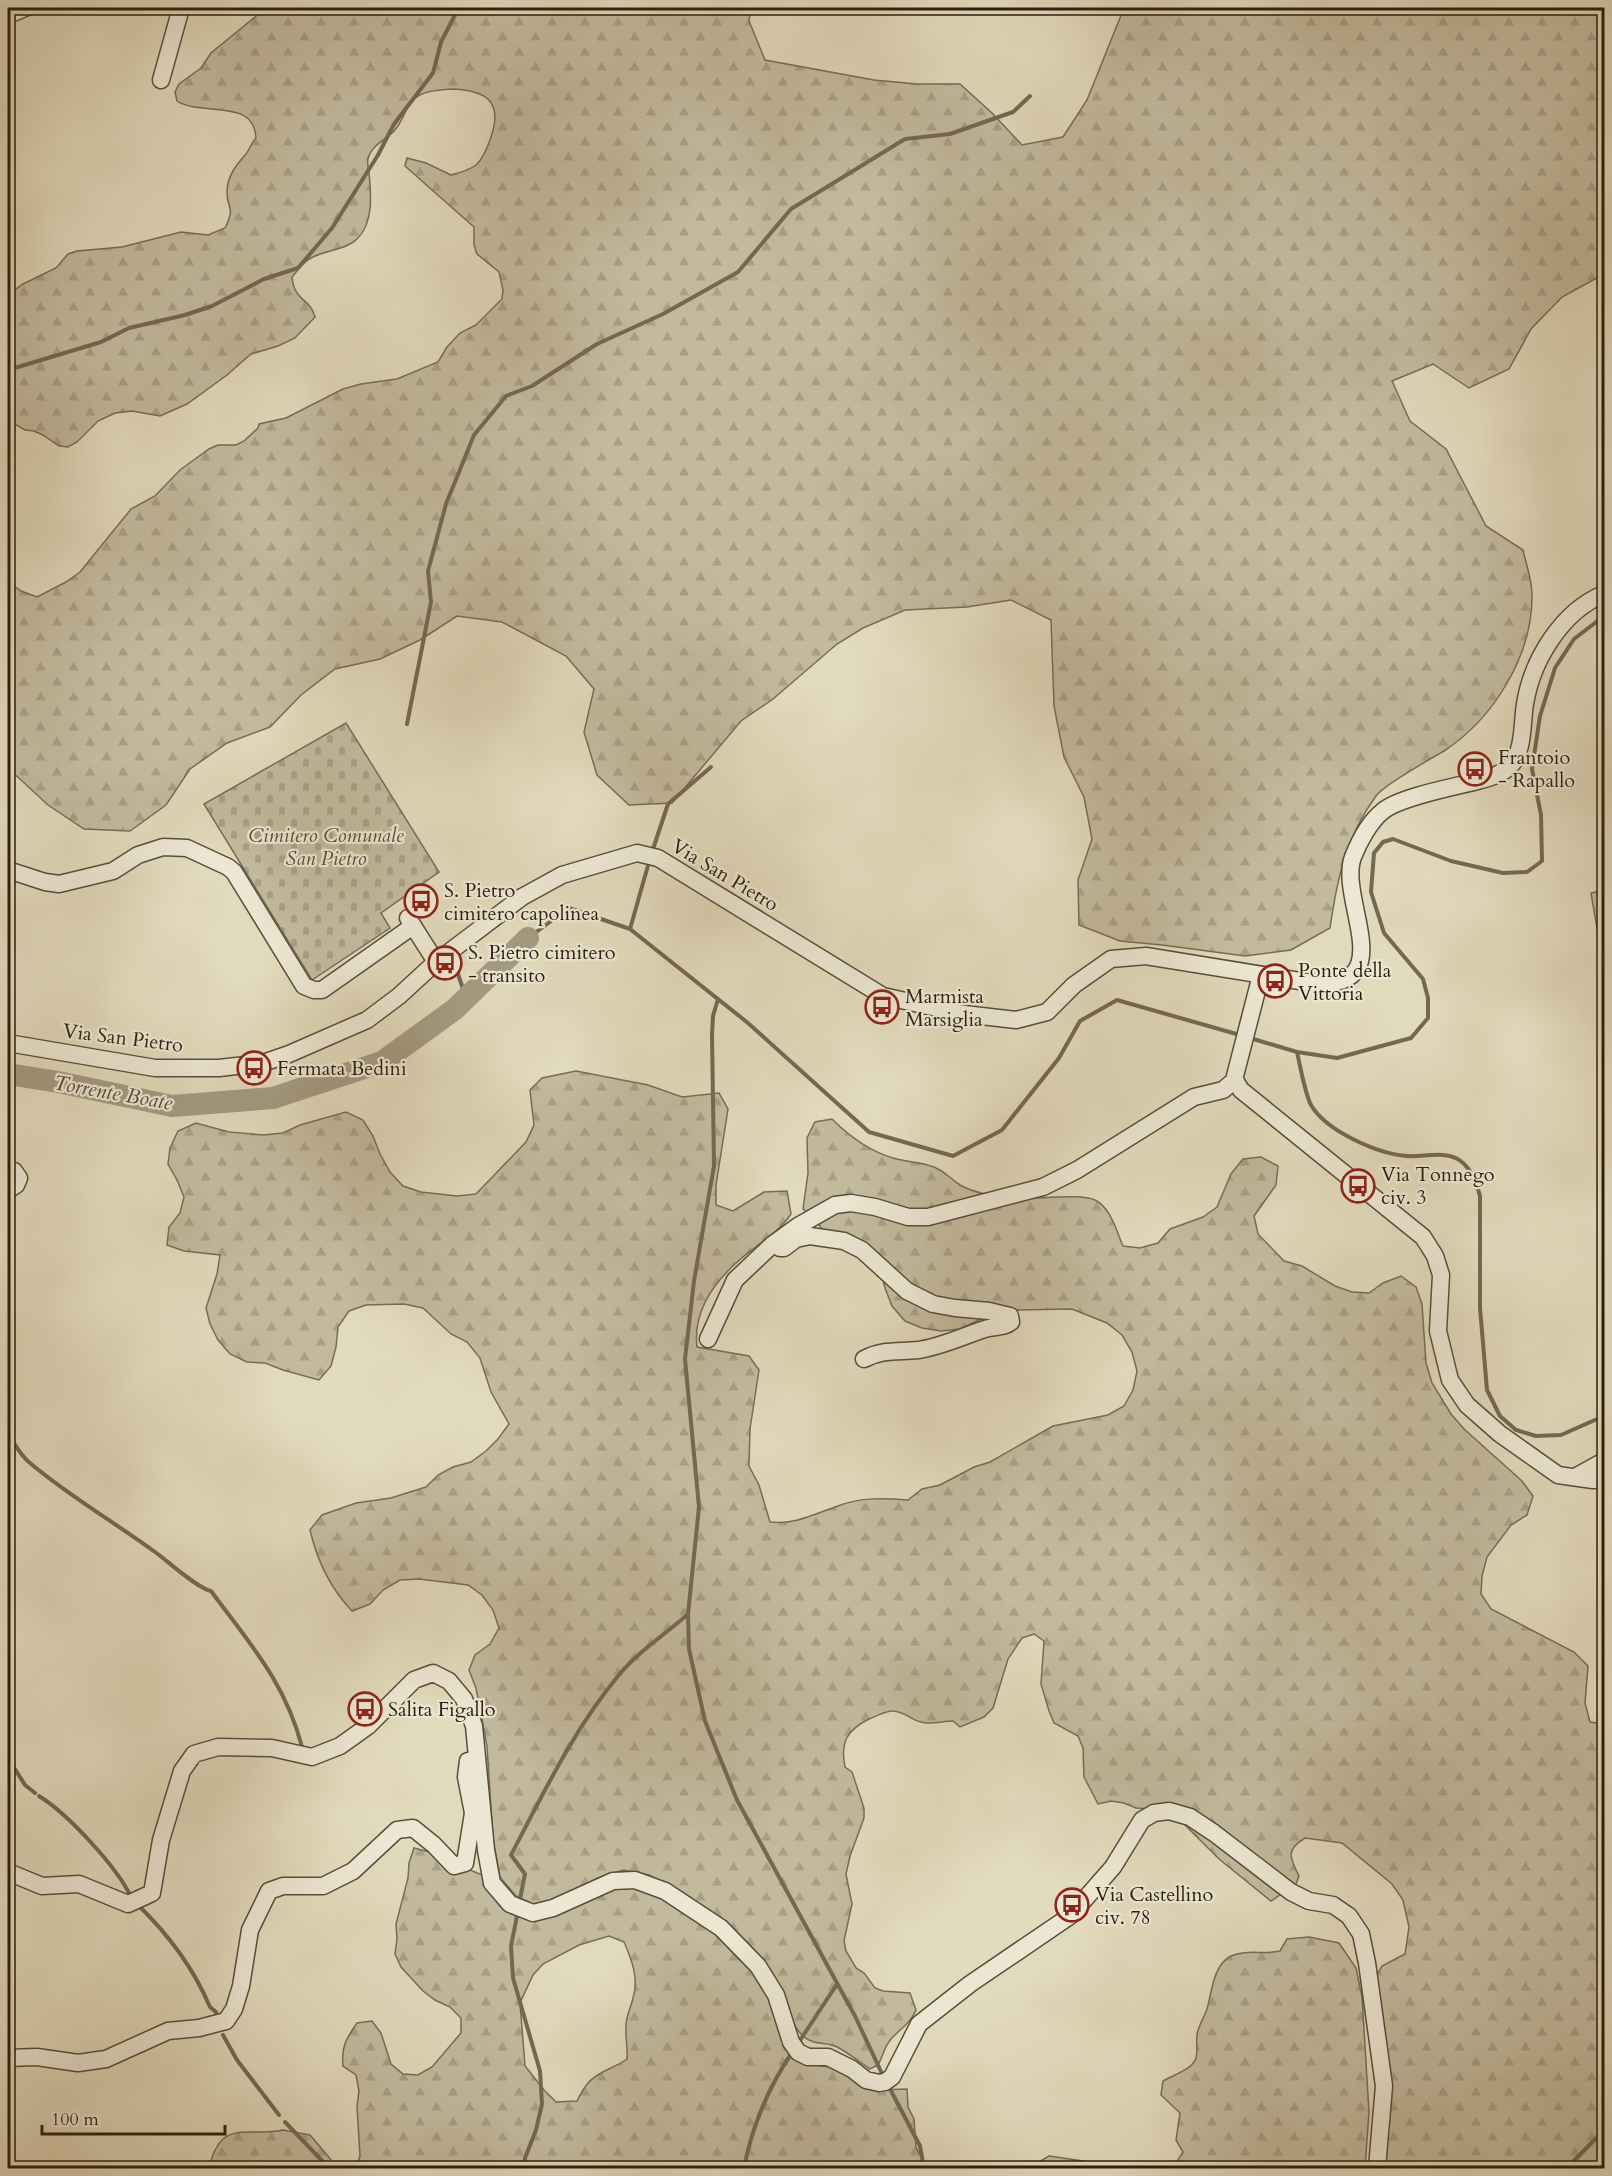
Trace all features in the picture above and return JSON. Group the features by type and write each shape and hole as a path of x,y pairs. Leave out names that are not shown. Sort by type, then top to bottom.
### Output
{"street":[{"path":"8,15 25,8"},
{"path":"160,80 182,8"},
{"name":"Via San Pietro","path":"8,1043 155,1068 219,1068 254,1065 289,1054 367,1020 399,996 436,962 522,897 562,875 637,854 658,858 883,996 964,1014 1016,1020 1047,1012 1074,985 1111,959 1146,956 1324,984 1342,980 1354,971 1361,958 1362,940 1349,872 1356,850 1375,819 1389,806 1435,791 1486,779 1510,766 1516,757 1525,702 1541,655 1562,625 1593,599 1605,594"},
{"path":"8,870 59,884 113,871 146,852 163,848 187,848 234,872 304,986 322,990 410,922 436,962"},
{"path":"708,1339 735,1280 772,1245 798,1226 835,1205 851,1203 875,1207 908,1217 928,1217 1042,1186 1077,1170 1194,1097 1223,1090 1235,1080 1261,975"},
{"path":"1235,1080 1251,1098 1423,1237 1435,1256 1441,1275 1438,1331 1450,1380 1467,1405 1500,1434 1558,1475 1593,1480 1605,1479"},
{"path":"8,1171 14,1171 19,1178 16,1185 8,1190"},
{"path":"772,1245 776,1248 783,1248 796,1239 810,1236 844,1241 862,1250 907,1291 933,1304 1010,1316 1011,1322 1007,1326 992,1327 918,1350 892,1350 864,1359"},
{"path":"1575,1477 1605,1461"},
{"path":"8,1872 42,1886 80,1884 128,1904 152,1893 161,1840 182,1771 194,1754 218,1747 272,1748 312,1757 340,1746 368,1726 414,1680 433,1673 449,1681 464,1699 474,1726 486,1850 492,1882 510,1904 533,1913 553,1908 613,1881 635,1880 665,1891 721,1928 758,1966 776,1995 791,2042 798,2052 808,2057 828,2057 852,2068 866,2080 879,2083 892,2077 918,2024 970,1984 1070,1916 1113,1867 1142,1820 1154,1813 1169,1811 1190,1817 1291,1892 1309,1901 1334,1905 1349,1916 1360,1934 1367,1963 1384,2086 1377,2169"},
{"path":"8,2058 38,2057 78,2063 106,2058 168,2031 199,2028 226,2021 234,2009 241,1986 250,1930 269,1891 283,1886 322,1886 353,1872 397,1830 413,1828 434,1845 453,1866 465,1863 472,1813 466,1777 468,1761 477,1759"}],"green space":[{"path":"266,8 751,8 749,21 765,60 874,80 917,84 960,84 1022,145 1063,137 1087,100 1124,8 1604,8 1604,274 1562,297 1531,329 1509,369 1469,388 1433,364 1392,381 1410,421 1446,449 1486,526 1523,550 1532,589 1531,617 1518,662 1507,683 1479,721 1462,737 1444,751 1397,779 1376,796 1357,827 1344,859 1330,928 1291,950 1245,956 1120,941 1079,925 1078,880 1092,839 1084,797 1064,757 1054,706 1051,620 1011,600 967,607 905,610 863,628 837,644 773,699 741,721 672,803 629,805 597,775 584,732 594,689 566,656 502,622 457,616 420,640 380,659 335,669 301,695 270,727 227,743 190,769 166,805 130,831 84,829 48,805 8,768 8,582 21,591 37,597 66,582 80,572 131,509 155,496 180,470 209,449 218,445 236,445 244,441 258,428 259,424 286,418 343,389 397,379 438,362 447,347 460,333 476,325 502,299 503,290 499,272 477,254 474,245 474,227 405,166 407,158 426,163 451,175 476,165 483,156 491,137 495,115 493,107 483,96 466,90 440,90 421,94 408,107 395,130 375,146 370,154 368,163 370,207 362,232 352,243 308,260 292,277 296,291 310,306 315,317 295,338 251,354 187,404 160,416 132,411 115,413 98,421 77,442 68,447 59,446 34,431 25,430 10,419 8,411 8,295 23,284 56,268 68,254 77,251 122,247 181,232 208,235 225,228 230,212 227,198 229,181 233,171 256,138 253,125 246,117 236,112 187,106 177,101 175,92 179,84 201,68 211,53"},
{"name":"Cimitero Comunale San Pietro","path":"346,723 439,872 381,913 390,928 312,980 204,804"},
{"path":"1604,890 1604,970 1591,893"},
{"path":"576,1071 648,1085 682,1097 719,1093 728,1109 716,1185 716,1205 733,1211 764,1192 787,1191 791,1214 779,1228 743,1257 719,1281 701,1312 697,1335 697,1347 749,1356 759,1370 750,1429 749,1466 759,1485 770,1522 788,1522 855,1501 908,1500 922,1489 940,1485 974,1467 990,1462 1053,1426 1108,1415 1124,1406 1133,1390 1137,1371 1132,1352 1122,1335 1107,1323 1072,1309 1016,1310 979,1320 960,1329 941,1331 922,1328 905,1321 892,1306 876,1254 825,1233 813,1217 803,1209 808,1173 807,1138 815,1122 832,1119 853,1137 884,1155 934,1167 966,1188 993,1196 1079,1197 1095,1200 1109,1214 1123,1246 1140,1248 1158,1243 1170,1229 1203,1217 1217,1207 1231,1174 1243,1159 1261,1157 1278,1166 1276,1185 1254,1216 1258,1234 1284,1261 1302,1266 1335,1286 1352,1292 1369,1293 1383,1283 1401,1276 1416,1287 1422,1304 1426,1363 1432,1383 1451,1414 1464,1429 1522,1481 1533,1496 1527,1515 1511,1525 1487,1557 1482,1576 1481,1594 1491,1609 1574,1652 1588,1666 1585,1703 1590,1722 1604,1724 1604,2168 1383,2168 1387,2057 1377,1975 1382,1966 1405,1954 1409,1927 1403,1900 1392,1884 1342,1843 1305,1838 1294,1846 1291,1855 1299,1876 1296,1884 1271,1901 1219,1859 1182,1822 1149,1809 1136,1808 1124,1803 1111,1801 1098,1804 1084,1777 1083,1748 1078,1736 1054,1723 1049,1711 1041,1684 1044,1641 1034,1634 1022,1638 1008,1659 993,1708 984,1717 960,1727 953,1721 925,1723 899,1712 888,1712 861,1723 850,1732 847,1738 844,1750 845,1767 852,1772 864,1808 864,1818 846,1874 852,1904 844,1941 846,1951 856,1968 864,1973 875,1988 883,1991 910,1993 916,2010 889,2042 878,2065 870,2069 837,2047 814,2042 803,2036 795,2027 786,2005 691,1898 649,1875 623,1870 598,1878 558,1899 533,1904 516,1896 500,1877 493,1839 487,1746 476,1688 469,1670 475,1655 490,1644 499,1628 493,1610 482,1595 468,1585 419,1579 400,1580 383,1590 370,1604 352,1611 337,1593 325,1573 310,1530 322,1515 356,1503 391,1498 426,1487 438,1475 453,1467 471,1462 498,1439 509,1424 491,1392 480,1358 467,1342 451,1334 423,1308 404,1304 366,1305 349,1311 338,1327 331,1366 319,1380 265,1363 247,1362 230,1354 218,1340 210,1324 206,1308 217,1274 220,1255 184,1251 167,1245 169,1227 180,1213 184,1197 168,1164 170,1148 178,1131 196,1123 229,1132 264,1135 283,1133 300,1125 346,1112 363,1120 390,1172 403,1186 421,1192 457,1196 476,1194 526,1142 534,1125 530,1090 542,1078"},
{"path":"414,1848 430,1852 455,1871 470,1870 485,1876 498,1904 508,1912 524,1918 621,1886 640,1889 665,1900 716,1929 762,1982 784,2048 794,2059 809,2064 837,2068 877,2090 907,2089 908,2107 914,2119 916,2147 927,2168 356,2168 360,2156 357,2106 359,2091 356,2075 343,2066 343,2054 345,2043 357,2023 372,2021 381,2033 391,2064 403,2074 418,2075 432,2067 461,2033 461,2018 450,2007 423,1991 401,1967 395,1954 396,1924 408,1878 409,1863","holes":["609,1936 624,1942 635,1977 635,1991 626,2022 627,2059 592,2079 577,2101 556,2102 525,2066 520,2003 533,1975 543,1964 579,1945"]},
{"path":"1309,1937 1339,1943 1356,1968 1362,1997 1369,2112 1365,2168 1165,2168 1176,2163 1183,2152 1176,2140 1180,2113 1161,2095 1163,2081 1191,2066 1196,2058 1198,2032 1220,1966 1225,1960 1237,1954 1280,1951 1287,1939"},
{"path":"283,2130 310,2135 338,2168 209,2168 214,2152 220,2142 228,2136 246,2132"},
{"path":"1049,2156 1090,2162 1104,2168 1033,2168"}],"waterway":[{"path":"8,370 101,342 129,328 212,306 264,279 298,268 332,228 378,155 394,124 433,73 441,42 457,11 461,8"},
{"path":"407,724 431,602 428,571 446,504 474,435 506,396 532,386 597,344 663,314 738,272 791,209 905,139 950,134 1013,112 1030,96"},
{"path":"1250,1038 1297,1052 1337,1058 1411,1038 1428,1018 1428,998 1423,979 1384,933 1371,892 1374,853 1383,842 1393,839 1451,861 1503,873 1527,872 1542,861 1541,815 1532,769 1540,716 1555,668 1574,639 1604,616"},
{"path":"652,852 668,804 711,767"},
{"path":"630,929 649,862"},
{"path":"528,938 569,908 630,929 748,1023 869,1132 953,1156 1002,1130 1059,1058 1080,1021 1117,1000 1240,1035"},
{"name":"Torrente Boate","path":"8,1074 172,1106 273,1098 382,1062 455,1009 528,938"},
{"path":"453,959 466,998"},
{"path":"718,999 713,1016 712,1035 714,1166 694,1281 685,1359 699,1507 688,1614 689,1649 705,1721 737,1800 855,2016 884,2078"},
{"path":"1297,1052 1311,1105 1328,1124 1354,1140 1382,1151 1407,1156 1451,1156 1463,1163 1472,1175 1480,1196 1480,1308 1487,1390 1500,1416 1516,1430 1536,1436 1561,1435 1604,1416"},
{"path":"8,1434 24,1457 45,1475 191,1580 211,1591 265,1664 286,1703 302,1747"},
{"path":"519,1904 525,1874 511,1855 573,1740 602,1696 626,1667 687,1615"},
{"path":"8,1758 25,1785 35,1793"},
{"path":"39,1796 64,1815 91,1842 115,1871 131,1897"},
{"path":"138,1905 179,1952 218,2019"},
{"path":"518,1911 511,1946 513,1978 540,2071 542,2104 536,2130 525,2158 525,2168"},
{"path":"797,2045 837,1984"},
{"path":"223,2035 237,2060 279,2115"},
{"path":"744,2168 762,2107 793,2051"},
{"path":"888,2085 920,2146 924,2168"},
{"path":"285,2122 329,2168"},
{"path":"1567,2168 1604,2130"}],"place":[{"name":"Frantoio - Rapallo","path":"1475,769"},
{"name":"S. Pietro cimitero capolinea","path":"421,901"},
{"name":"S. Pietro cimitero - transito","path":"445,963"},
{"name":"Ponte della Vittoria","path":"1275,981"},
{"name":"Marmista Marsiglia","path":"882,1007"},
{"name":"Fermata Bedini","path":"254,1068"},
{"name":"Via Tonnego civ. 3","path":"1358,1186"},
{"name":"Salita Figallo","path":"365,1709"},
{"name":"Via Castellino civ. 78","path":"1072,1905"}]}
